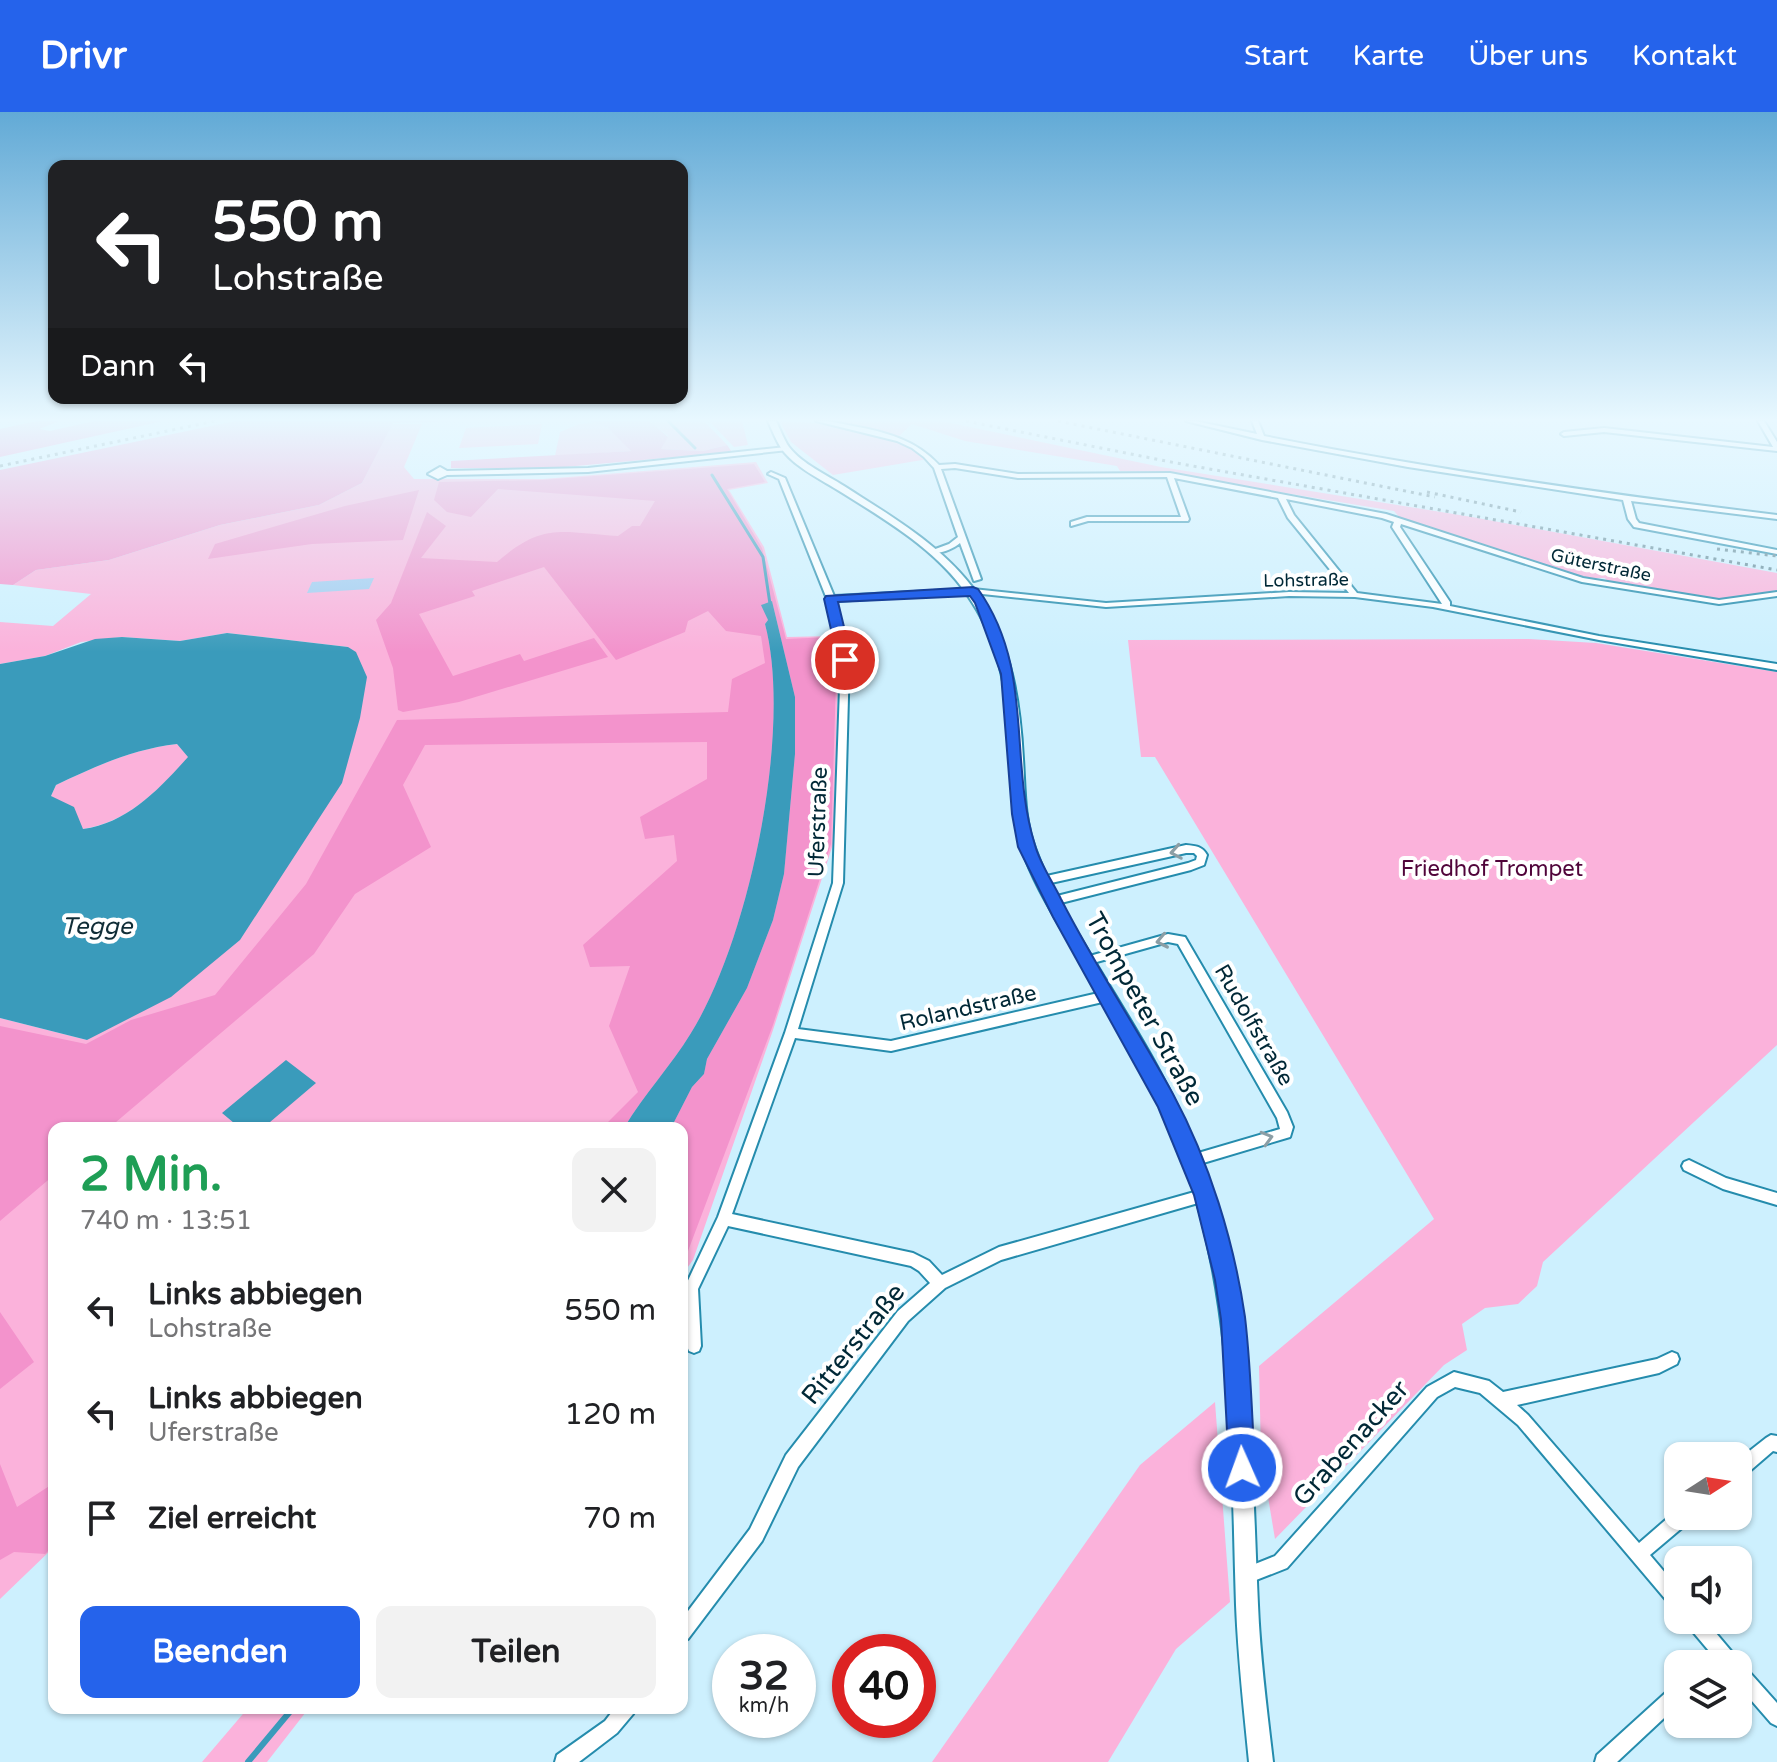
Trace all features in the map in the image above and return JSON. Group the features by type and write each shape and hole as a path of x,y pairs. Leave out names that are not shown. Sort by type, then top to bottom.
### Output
{"street":[{"name":"Uferstraße","path":"694,1346 691,1289 724,1219 791,1033 838,883 845,672 831,599 790,498"},
{"path":"854,498 934,551 975,585"},
{"name":"Trompeter Straße","path":"949,498 963,537 975,585 1008,674 1021,823 1027,847 1042,881 1165,1100 1193,1160 1227,1280 1235,1333 1246,1576 1261,1762"},
{"path":"1074,524 1087,519 1185,519 1178,498"},
{"path":"1282,498 1291,516 1355,595"},
{"name":"Güterstraße","path":"1287,498 1373,513 1590,582 1701,600 1734,602 1777,594"},
{"path":"1626,498 1632,519 1637,525 1777,552"},
{"path":"1634,498 1777,517"},
{"path":"1398,521 1396,527 1446,602 1446,608"},
{"path":"934,551 952,546 963,537"},
{"name":"Lohstraße","path":"831,599 975,585 1106,605 1289,594 1355,595 1446,608 1599,638 1777,667"},
{"name":"Trompeter Straße","path":"1042,881 1186,849 1197,850 1203,857 1191,866 1053,901"},
{"name":"Rudolfstraße","path":"1086,961 1168,938 1181,940 1287,1127 1285,1133 1193,1160"},
{"name":"Rolandstraße","path":"791,1033 891,1046 1107,996"},
{"path":"1689,1166 1723,1183 1777,1199"},
{"name":"Ritterstraße","path":"688,1625 756,1535 792,1461 903,1316 940,1283 999,1254 1205,1195"},
{"path":"724,1219 913,1260 924,1266 940,1283"},
{"path":"1503,1400 1659,1366 1672,1359"},
{"name":"Grabenacker","path":"1246,1576 1281,1562 1440,1386 1454,1379 1475,1382 1503,1400 1664,1585"},
{"path":"1752,1459 1771,1443 1777,1444"},
{"path":"1638,1554 1666,1530"},
{"path":"1752,1688 1777,1717"},
{"path":"1604,1762 1664,1706"},
{"path":"564,1762 611,1727 622,1714"}],"green space":[{"path":"333,498 734,498 764,547 787,637 832,636 838,680 833,844 773,1030 693,1260 688,1267 688,1122 48,1122 48,1553 0,1599 0,1018 87,1040 348,647 227,633 180,641 122,637 81,642 45,656 0,664 0,622 53,626 91,594 13,585 36,570 109,560 220,525 319,505"},
{"path":"1316,498 1354,498 1472,517 1777,573 1777,590 1733,599 1712,599 1608,583 1605,578 1580,578 1403,521 1394,511"},
{"name":"Friedhof Trompet","path":"1529,639 1596,643 1777,672 1777,1045 1543,1262 1537,1286 1518,1304 1485,1308 1462,1324 1467,1350 1444,1365 1275,1539 1261,1455 1259,1366 1434,1219 1155,757 1141,757 1128,640"},
{"path":"177,744 189,757 154,792 115,819 83,829 51,796 56,785 100,765 130,754"},
{"path":"1215,1402 1230,1602 1176,1649 1108,1762 932,1762 1140,1465"},
{"path":"243,1714 304,1714 267,1762 202,1762"}],"shaded area":[{"path":"0,498 333,498 319,505 220,525 109,560 36,570 13,585 0,584"},
{"path":"382,498 416,498 403,540 312,544 208,559 215,544"},
{"path":"489,498 471,517 447,512 434,500"},
{"path":"616,498 732,498 762,548 786,639 830,637 836,681 831,844 773,1025 688,1251 688,1122 674,1122 692,1087 704,1074 707,1059 747,988 773,920 784,874 795,754 795,697 772,601 765,611 772,668 773,720 769,775 747,891 712,993 691,1033 628,1122 608,1122 638,1092 609,1026 630,966 590,967 583,945 677,861 674,835 645,839 640,817 707,779 707,742 425,745 403,785 431,847 355,894 314,954 116,1122 48,1122 48,1180 0,1221 0,1026 86,1044 131,1020 215,995 306,884 397,720 728,712 732,679 765,663 761,636 726,631 708,611 688,621 685,632 616,660 544,567 472,591 475,596 419,614 453,676 520,654 524,661 594,638 608,657 459,702 403,712 398,710 393,668 376,620 391,603 427,512 446,526 421,558 497,562 527,540 553,532 618,536 632,526 640,526 655,501"},
{"path":"0,1312 34,1362 0,1389"},
{"path":"0,1464 17,1507 48,1487 48,1551 45,1554 14,1552 0,1560"}],"water":[{"path":"772,601 795,697 795,754 784,874 773,920 747,988 707,1059 704,1074 692,1087 674,1122 628,1122 691,1033 712,993 747,891 769,775 773,720 772,668 765,624 768,620 761,605"},
{"name":"Tegge","path":"227,633 348,647 356,652 367,677 360,718 342,783 240,940 171,997 87,1040 0,1018 0,664 45,656 95,639 122,637 180,641","holes":["177,744 188,757 142,803 99,825 83,829 74,807 51,796 56,785 130,754"]},
{"path":"286,1060 316,1083 270,1122 233,1122 222,1113"}],"building":[{"path":"374,578 369,589 307,593 312,582"}],"waterway":[{"path":"726,498 763,557 770,604"},
{"path":"248,1762 288,1714"}],"railway":[{"path":"1373,498 1777,570"},
{"path":"1455,498 1521,512"},
{"path":"1717,549 1777,556"}],"route":[{"path":"845,660 831,599 973,591 982,603 1008,674 1020,814 1027,847 1036,870 1165,1100 1193,1160 1205,1195 1227,1280 1233,1319 1242,1468"}]}
